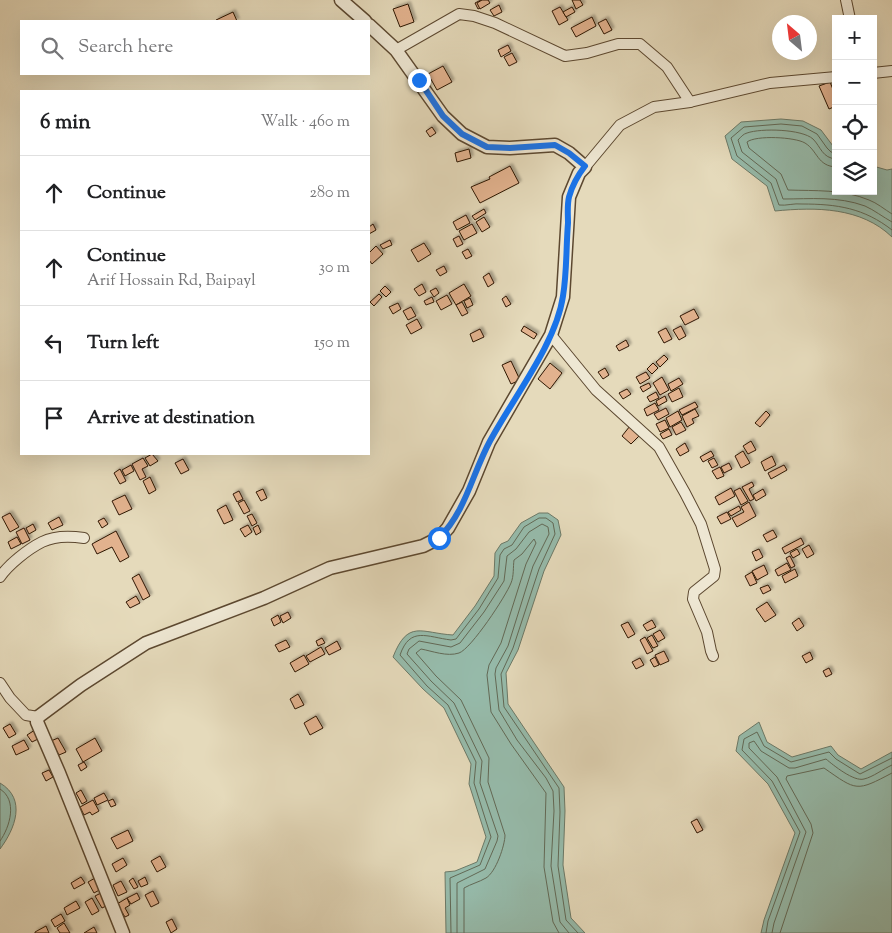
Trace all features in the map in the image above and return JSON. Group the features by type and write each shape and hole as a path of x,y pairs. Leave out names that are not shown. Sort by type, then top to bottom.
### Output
{"street":[{"path":"341,0 364,20"},
{"path":"846,0 849,15"},
{"path":"396,50 459,14 474,16 494,23 564,56 587,53 618,44 640,44 666,68 690,102"},
{"path":"370,26 396,50 443,116 462,134 487,147 510,148 555,145 585,166"},
{"path":"877,73 892,71"},
{"path":"0,683 26,715 38,717 82,685 146,644 264,598 330,568 422,546 439,538 458,514 489,442 551,335 563,297 569,197 579,173 620,125 654,107 690,102 770,83 832,77"},
{"path":"551,335 596,390 659,447 701,524 715,569 714,576 694,592 693,598 707,632 713,656"},
{"path":"0,577 6,569 43,542 64,537 84,538"},
{"path":"38,717 37,722 63,781 123,933"}],"water":[{"path":"781,119 803,121 821,130 832,145 832,195 877,195 877,167 887,170 892,169 892,237 880,227 866,220 837,211 806,209 775,211 767,186 732,159 725,136 741,122"},
{"path":"539,513 548,513 558,520 561,535 544,571 518,650 506,673 508,704 564,787 563,865 571,918 585,933 446,933 445,872 455,871 477,862 486,837 469,784 471,764 444,708 393,657 404,637 410,633 424,631 453,635 475,606 494,576 495,553 501,544 508,541 521,523"},
{"path":"759,722 767,742 792,757 831,746 838,755 861,769 892,752 892,933 761,933 795,833 768,784 736,751 739,736"},
{"path":"0,783 14,797 16,814 14,824 0,849"}],"building":[{"path":"481,0 484,6 478,9 475,3"},
{"path":"482,0 488,0 490,3 480,9 477,3"},
{"path":"572,0 580,0 583,5 576,9"},
{"path":"408,4 414,22 400,27 393,9"},
{"path":"499,5 502,12 494,16 490,10"},
{"path":"560,7 568,20 559,25 552,11"},
{"path":"572,7 575,12 566,17 563,12"},
{"path":"233,12 237,20 216,20"},
{"path":"592,17 596,26 576,37 571,28"},
{"path":"606,19 612,30 604,34 598,23"},
{"path":"508,45 511,51 501,57 498,50"},
{"path":"512,53 517,62 509,66 504,57"},
{"path":"443,66 452,82 437,90 428,74"},
{"path":"830,82 832,87 832,108 829,109 819,86"},
{"path":"432,127 436,133 430,137 426,131"},
{"path":"469,149 471,158 457,162 455,153"},
{"path":"510,166 519,183 480,203 471,187 490,179 489,177"},
{"path":"484,209 486,213 475,220 472,216"},
{"path":"466,215 470,223 457,230 453,222"},
{"path":"484,217 490,227 482,232 476,222"},
{"path":"373,224 376,230 370,233 370,226"},
{"path":"472,224 477,233 464,240 459,231"},
{"path":"459,236 463,244 457,247 453,239"},
{"path":"390,240 392,245 383,249 380,245"},
{"path":"424,243 431,254 418,262 411,250"},
{"path":"376,246 383,254 372,264 370,261 370,252"},
{"path":"468,249 472,256 466,259 462,252"},
{"path":"444,266 447,272 440,276 436,270"},
{"path":"489,273 494,283 488,287 483,277"},
{"path":"422,284 426,292 419,296 414,289"},
{"path":"464,284 471,296 456,305 449,293"},
{"path":"385,286 391,292 386,297 380,291"},
{"path":"436,288 439,293 434,297 430,291"},
{"path":"379,294 382,297 374,306 370,302"},
{"path":"447,295 452,304 441,310 436,301"},
{"path":"506,296 511,304 506,307 502,299"},
{"path":"432,297 434,302 426,305 424,301"},
{"path":"470,298 473,305 467,308 464,301"},
{"path":"462,302 468,313 462,316 456,305"},
{"path":"398,303 401,309 393,314 389,307"},
{"path":"411,307 416,316 408,320 403,311"},
{"path":"694,309 699,318 685,325 680,316"},
{"path":"417,319 422,328 411,334 406,325"},
{"path":"524,326 537,334 534,339 521,331"},
{"path":"681,326 686,336 679,340 673,330"},
{"path":"666,328 672,339 664,343 658,332"},
{"path":"480,329 484,337 473,342 470,334"},
{"path":"626,340 629,346 619,351 616,346"},
{"path":"664,355 668,359 660,367 656,362"},
{"path":"511,361 520,380 511,384 502,365"},
{"path":"550,363 562,373 550,389 538,379"},
{"path":"653,363 658,368 652,374 647,369"},
{"path":"605,368 609,375 603,379 598,372"},
{"path":"646,372 650,378 640,384 636,377"},
{"path":"662,377 669,390 660,395 653,383"},
{"path":"679,378 683,384 671,391 668,384"},
{"path":"649,383 651,387 643,392 640,387"},
{"path":"679,388 683,397 672,402 668,394"},
{"path":"627,389 631,394 623,399 619,393"},
{"path":"656,392 659,398 650,402 647,397"},
{"path":"665,396 667,401 658,406 656,401"},
{"path":"695,402 698,407 682,415 679,410"},
{"path":"655,403 659,410 647,416 644,409"},
{"path":"666,408 669,414 658,420 654,414"},
{"path":"695,409 699,416 692,419 694,423 687,427 682,416"},
{"path":"678,411 682,420 670,427 666,418"},
{"path":"766,411 770,415 760,427 755,423"},
{"path":"665,420 669,428 660,432 656,424"},
{"path":"681,422 686,430 676,435 672,427"},
{"path":"630,426 640,435 631,444 622,436"},
{"path":"669,429 672,435 663,439 660,434"},
{"path":"751,441 756,450 748,454 743,446"},
{"path":"685,443 689,451 680,456 676,449"},
{"path":"711,451 714,456 703,462 700,457"},
{"path":"743,451 750,463 741,468 735,456"},
{"path":"153,455 158,461 150,466 145,458"},
{"path":"772,456 776,465 765,471 761,462"},
{"path":"143,458 148,466 142,469 146,477 140,480 132,464"},
{"path":"714,458 718,465 712,468 708,461"},
{"path":"183,459 189,470 181,474 175,463"},
{"path":"729,463 732,469 724,473 721,467"},
{"path":"131,465 134,471 125,476 122,470"},
{"path":"784,465 787,470 771,479 768,473"},
{"path":"720,467 724,476 717,479 712,471"},
{"path":"120,469 126,481 120,484 114,473"},
{"path":"150,477 156,490 149,494 143,481"},
{"path":"752,482 754,486 749,489 754,499 750,501 742,487"},
{"path":"731,488 735,496 719,505 715,497"},
{"path":"740,488 748,501 741,505 734,491"},
{"path":"263,489 267,498 261,501 256,492"},
{"path":"763,489 766,495 756,501 753,495"},
{"path":"239,491 243,499 237,502 233,494"},
{"path":"125,495 132,509 119,515 112,501"},
{"path":"244,500 250,511 244,514 238,503"},
{"path":"749,502 756,516 737,527 732,518 744,512 741,507"},
{"path":"226,505 233,520 224,524 217,510"},
{"path":"739,506 741,510 731,516 728,512"},
{"path":"727,512 731,519 721,524 717,517"},
{"path":"10,513 19,527 10,532 2,517"},
{"path":"252,514 257,523 252,526 247,516"},
{"path":"59,517 63,525 52,530 48,523"},
{"path":"104,518 108,524 102,528 98,521"},
{"path":"33,524 36,530 29,534 26,528"},
{"path":"248,525 252,532 245,537 240,529"},
{"path":"258,525 261,532 256,535 253,528"},
{"path":"24,528 30,540 22,544 16,532"},
{"path":"773,530 777,537 767,542 763,535"},
{"path":"116,531 129,557 120,562 112,547 97,554 92,544"},
{"path":"17,537 21,544 11,549 8,542"},
{"path":"801,538 804,544 785,554 782,548"},
{"path":"809,545 814,554 807,558 802,549"},
{"path":"759,549 763,557 756,561 752,552"},
{"path":"797,549 800,554 793,558 790,553"},
{"path":"790,556 795,566 791,568 786,558"},
{"path":"787,563 791,570 778,576 775,570"},
{"path":"764,565 768,574 757,580 752,571"},
{"path":"795,569 798,576 785,583 782,576"},
{"path":"752,572 757,583 750,586 745,576"},
{"path":"139,574 150,596 143,600 132,578"},
{"path":"768,585 771,590 763,594 760,588"},
{"path":"136,596 140,603 130,608 126,602"},
{"path":"767,602 776,615 765,622 756,609"},
{"path":"288,612 291,618 283,623 280,616"},
{"path":"278,615 281,622 274,626 271,619"},
{"path":"799,618 804,626 797,631 792,623"},
{"path":"652,620 656,627 647,631 643,625"},
{"path":"628,622 635,634 628,638 621,625"},
{"path":"660,630 665,638 658,642 653,634"},
{"path":"652,635 658,646 653,648 647,638"},
{"path":"645,637 653,651 647,654 640,640"},
{"path":"322,638 325,643 318,646 316,641"},
{"path":"286,640 290,647 279,652 275,645"},
{"path":"337,641 341,649 329,655 325,648"},
{"path":"321,647 325,654 310,662 306,656"},
{"path":"664,651 669,661 660,665 655,655"},
{"path":"810,652 813,659 806,663 802,656"},
{"path":"304,655 309,664 295,672 290,663"},
{"path":"655,657 659,665 654,667 650,660"},
{"path":"640,658 644,665 636,669 632,662"},
{"path":"829,668 832,674 826,677 823,671"},
{"path":"298,694 304,705 295,709 290,699"},
{"path":"316,716 323,728 310,735 304,723"},
{"path":"10,724 16,734 9,738 3,728"},
{"path":"35,730 40,738 32,742 27,735"},
{"path":"58,738 66,752 59,755 51,741"},
{"path":"95,738 102,751 83,762 76,749"},
{"path":"24,740 29,749 16,755 12,746"},
{"path":"84,762 87,767 81,771 78,765"},
{"path":"49,770 53,777 46,781 42,773"},
{"path":"81,790 87,801 82,804 76,793"},
{"path":"104,793 108,800 97,805 94,798"},
{"path":"113,799 116,805 111,807 108,801"},
{"path":"93,800 99,811 92,815 90,812 84,815 80,807"},
{"path":"697,819 703,830 697,833 691,822"},
{"path":"128,830 133,841 117,849 111,838"},
{"path":"160,856 166,867 157,872 151,861"},
{"path":"123,858 127,865 116,872 112,864"},
{"path":"81,877 85,883 74,889 71,883"},
{"path":"97,877 103,888 94,893 88,882"},
{"path":"145,877 148,884 141,887 138,881"},
{"path":"133,878 138,887 134,889 129,881"},
{"path":"121,881 127,892 118,896 113,885"},
{"path":"153,891 159,903 151,907 145,895"},
{"path":"103,892 110,904 102,908 95,896"},
{"path":"137,893 140,899 131,904 127,898"},
{"path":"92,898 99,911 92,915 85,902"},
{"path":"127,898 130,905 125,908 129,915 125,917 117,904"},
{"path":"76,901 80,908 67,915 64,908"},
{"path":"61,914 65,921 55,927 51,920"},
{"path":"172,919 177,929 171,933 166,922"},
{"path":"64,923 70,933 60,933 57,928"},
{"path":"46,926 49,933 35,933 35,932"},
{"path":"94,927 97,933 84,933"}],"route":[{"path":"419,80 443,116 462,134 487,147 510,148 555,145 585,166 579,173 569,197 563,297 551,335 489,442 458,514 439,538"}]}
